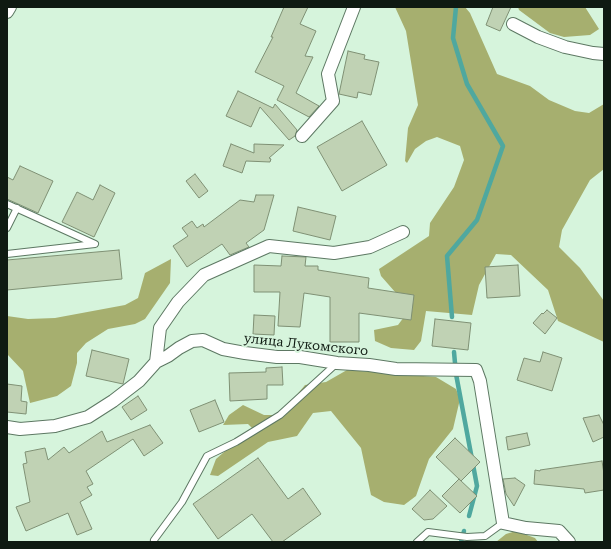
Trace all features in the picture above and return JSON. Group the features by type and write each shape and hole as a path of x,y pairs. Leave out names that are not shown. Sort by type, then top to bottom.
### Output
{"street":[{"path":"7,12 10,7"},
{"path":"302,136 333,101 328,74 354,7"},
{"path":"513,24 538,37 565,47 604,54"},
{"path":"156,362 160,328 178,302 204,275 269,246 334,253 370,247 403,232"},
{"name":"улица Лукомского","path":"7,427 20,429 55,426 88,417 113,401 139,381 156,362 192,341 203,340 223,349 245,354 277,357 300,357 337,364 369,365 396,369 476,370 480,381 503,523"},
{"path":"503,523 526,528 559,531 569,542"}],"lane":[{"path":"7,204 95,244 7,254"},
{"path":"7,228 17,208"},
{"path":"154,540 182,502 207,456 236,442 280,415 337,364"},
{"path":"417,542 428,532 467,537 485,536 503,523"}],"green space":[{"path":"395,7 465,7 470,13 497,74 530,86 549,100 575,111 589,113 604,104 604,169 590,180 562,230 559,247 580,268 604,301 604,342 558,321 548,290 511,255 496,254 479,285 472,315 426,311 421,341 414,350 391,348 375,341 374,330 398,325 410,309 381,276 379,269 429,236 430,223 454,187 464,160 460,146 437,137 426,141 415,149 407,163 405,161 408,128 418,105 406,31"},
{"path":"518,7 585,7 599,29 590,35 564,37 550,33 519,10"},
{"path":"171,259 170,283 145,319 135,324 108,329 86,343 77,353 77,363 71,386 57,396 30,403 23,371 7,354 7,316 28,319 55,318 125,305 138,298 145,273"},
{"path":"347,370 436,377 456,389 460,399 453,429 429,459 416,496 404,505 384,502 371,495 361,448 331,411 313,413 297,436 268,442 218,476 210,475 216,459 252,428 248,424 223,425 229,415 243,405 264,415 280,415 305,385 326,382"},
{"path":"516,531 535,538 538,542 496,542 506,534"}],"building":[{"path":"284,7 308,7 300,24 316,31 305,56 313,57 296,93 319,106 309,117 277,100 284,86 255,72 273,37 271,37"},
{"path":"493,7 511,7 500,31 486,25"},
{"path":"348,51 365,55 364,59 379,62 371,95 358,92 357,98 339,94"},
{"path":"238,91 273,108 275,104 297,130 295,136 289,140 260,107 251,127 226,116"},
{"path":"362,121 387,165 342,191 317,147"},
{"path":"231,144 254,153 254,144 284,145 269,158 271,159 270,162 246,161 242,173 223,166"},
{"path":"20,166 53,181 38,213 7,199 7,177 13,180"},
{"path":"195,174 208,191 199,198 186,181"},
{"path":"100,185 115,193 94,237 62,222 77,192 93,200"},
{"path":"256,195 274,195 264,230 246,243 249,247 230,255 222,244 187,267 173,246 188,236 182,228 192,221 197,228 203,224 204,227 240,200 254,202"},
{"path":"298,207 336,216 330,240 293,231"},
{"path":"119,250 122,279 7,290 7,260"},
{"path":"282,256 306,257 305,266 318,266 318,270 369,278 368,288 414,295 411,320 359,313 359,342 330,342 330,297 304,293 300,327 278,326 280,292 254,292 254,265 281,266"},
{"path":"518,265 520,296 487,298 485,267"},
{"path":"547,310 557,318 545,334 533,323 542,313 543,314"},
{"path":"254,315 275,316 274,335 253,334"},
{"path":"435,319 471,323 468,350 432,346"},
{"path":"92,350 129,359 123,384 86,376"},
{"path":"543,352 562,358 552,391 517,380 524,358 540,362"},
{"path":"282,367 283,385 267,385 267,399 230,401 229,373 266,372 266,368"},
{"path":"7,384 22,386 21,401 27,402 26,414 7,412"},
{"path":"138,396 147,410 131,420 122,407"},
{"path":"215,400 224,422 199,432 190,410"},
{"path":"599,415 604,425 604,437 593,442 583,418"},
{"path":"150,425 163,443 144,456 133,439 86,471 93,484 87,487 92,495 80,502 92,529 77,535 68,513 26,531 16,507 30,502 23,464 27,463 25,452 45,448 48,460 64,447 69,453 102,431 107,442"},
{"path":"527,433 530,445 508,450 506,437"},
{"path":"455,438 480,462 461,481 436,457"},
{"path":"258,458 288,499 303,488 321,514 282,542 273,542 252,514 218,539 193,504"},
{"path":"602,461 604,490 585,493 584,489 534,484 535,470 540,471"},
{"path":"515,478 525,485 514,506 506,494 503,479"},
{"path":"459,479 477,496 460,513 442,496"},
{"path":"430,490 447,506 433,519 424,520 412,509"}],"waterway":[{"path":"452,317 447,256 477,220 503,146 467,84 453,38 456,7"},
{"path":"454,352 456,374 477,486 469,516"},
{"path":"461,542 464,531"}]}
